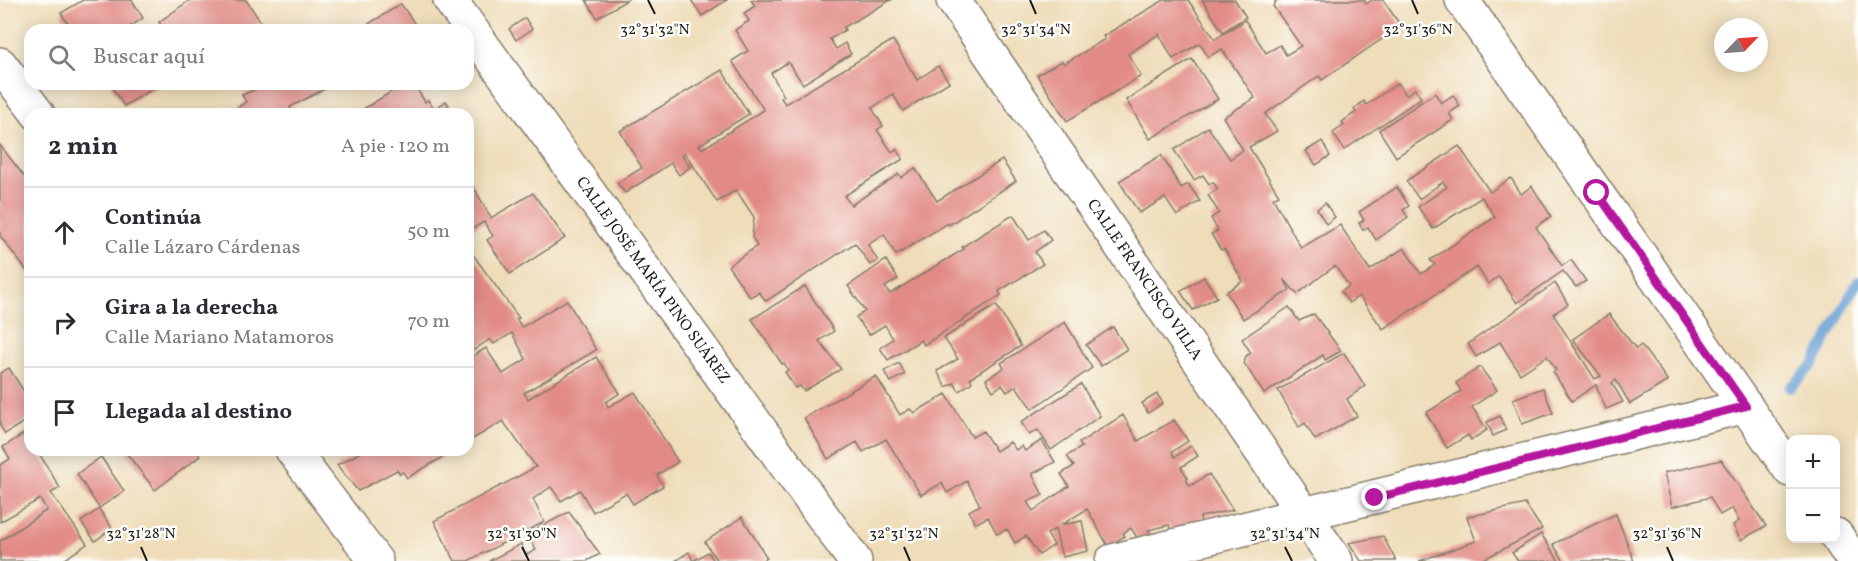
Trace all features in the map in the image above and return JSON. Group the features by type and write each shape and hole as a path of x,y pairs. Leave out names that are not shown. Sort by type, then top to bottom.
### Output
{"street":[{"name":"CALLE JOSÉ MARÍA PINO SUÁREZ","path":"450,0 467,24"},
{"name":"CALLE FRANCISCO VILLA","path":"953,0 1336,561"},
{"path":"1462,0 1786,463"},
{"name":"CALLE JOSÉ MARÍA PINO SUÁREZ","path":"474,33 855,561"},
{"path":"0,64 33,108"},
{"path":"1112,561 1305,516 1746,406"},
{"path":"297,456 376,561"},
{"path":"1840,541 1854,561"}],"building":[{"path":"83,0 132,0 143,18 134,24 68,24 61,13"},
{"path":"190,0 246,0 261,22 258,24 160,24 159,22"},
{"path":"586,0 627,0 597,18"},
{"path":"691,0 727,0 702,16"},
{"path":"751,0 891,0 844,27 845,30 830,39 836,49 845,43 851,54 803,84 788,62 771,73 784,96 781,98 785,104 893,40 917,80 938,66 949,82 903,111 893,94 872,108 883,126 877,130 892,152 896,149 903,159 844,196 851,205 899,174 901,178 915,168 937,201 1002,160 1016,181 949,225 948,223 896,255 884,234 868,245 878,261 870,265 855,243 766,301 759,292 750,297 728,266 757,246 752,237 754,217 736,190 717,202 685,153 682,155 690,167 679,175 671,163 625,193 617,183 642,168 620,131 722,70 749,114 699,145 702,149 764,110 732,61 748,51 735,30 749,21 744,13 755,6"},
{"path":"1164,0 1188,0 1215,39 1245,20 1266,53 1280,45 1286,55 1301,46 1273,6 1276,2 1274,0 1364,0 1366,4 1372,0 1383,0 1401,26 1322,80 1319,76 1265,114 1277,131 1249,147 1279,195 1273,198 1301,248 1340,225 1370,270 1404,248 1421,274 1435,265 1430,260 1495,217 1482,197 1433,229 1418,207 1447,187 1443,182 1419,199 1406,181 1459,146 1490,192 1511,178 1521,194 1532,186 1551,216 1536,227 1562,266 1571,260 1586,281 1576,287 1563,271 1517,303 1499,276 1488,284 1477,267 1383,329 1359,296 1349,303 1341,292 1349,286 1335,266 1297,294 1284,279 1290,290 1243,319 1226,292 1243,281 1224,249 1221,250 1211,234 1218,231 1211,218 1219,213 1208,195 1218,189 1213,182 1209,184 1203,175 1194,180 1174,150 1208,127 1230,159 1243,150 1223,117 1255,98 1222,49 1208,57 1200,43 1173,59 1159,34 1128,54 1141,76 1067,121 1037,75 1062,61 1064,64 1105,39 1103,36"},
{"path":"1202,0 1235,0 1246,17 1223,32"},
{"path":"401,4 415,24 368,24"},
{"path":"525,18 532,29 516,40 509,29"},
{"path":"1192,59 1218,99 1150,139 1126,100"},
{"path":"1398,83 1406,95 1415,89 1421,98 1344,150 1333,133 1344,125 1342,122 1356,112 1354,109 1364,101 1366,105"},
{"path":"114,90 151,90 124,106"},
{"path":"254,90 323,90 290,108 239,108 246,102 242,95"},
{"path":"394,90 418,90 425,102 428,100 433,108 365,108"},
{"path":"1435,93 1441,103 1453,95 1460,106 1449,113 1453,120 1396,157 1379,130"},
{"path":"446,101 450,108 436,108"},
{"path":"1322,141 1330,156 1316,165 1306,151"},
{"path":"0,145 24,176 24,267 0,236"},
{"path":"1161,155 1181,188 1188,184 1200,201 1177,216 1165,198 1139,213 1119,181"},
{"path":"1397,187 1409,206 1403,210 1408,217 1376,240 1368,227 1363,230 1359,223 1364,220 1359,212"},
{"path":"474,188 491,218 533,193 565,238 510,274 487,240 493,236 484,222 474,228"},
{"path":"1325,203 1335,217 1326,224 1317,209"},
{"path":"1013,215 1029,240 1044,230 1051,240 1035,252 1043,264 999,291 1001,295 924,345 921,340 888,360 880,348 893,339 885,325 869,335 856,317 865,311 848,286 886,260 898,279 885,287 890,294 964,249 962,247"},
{"path":"474,256 519,318 516,319 522,327 567,300 596,350 524,393 528,399 596,357 620,393 606,402 608,407 635,392 678,462 657,475 663,486 633,504 626,493 593,512 580,490 561,501 551,487 533,499 544,522 468,561 455,561 434,521 536,467 503,421 474,438 474,355 486,348 503,374 526,359 512,333 494,344 490,339 474,350"},
{"path":"1204,277 1217,297 1193,310 1180,291"},
{"path":"1555,283 1568,304 1553,314 1595,379 1601,376 1573,339 1609,314 1636,349 1641,345 1668,381 1630,404 1616,380 1612,383 1623,402 1606,409 1596,385 1572,401 1553,372 1556,370 1547,356 1520,374 1500,342 1476,357 1468,344"},
{"path":"805,286 834,331 819,341 841,369 804,391 800,386 795,388 785,372 788,370 784,363 782,364 752,319"},
{"path":"996,305 1021,346 970,378 972,382 959,391 954,383 946,387 937,371 958,359 944,338"},
{"path":"1289,307 1299,321 1314,314 1341,351 1325,360 1323,355 1264,394 1244,363 1246,356 1251,353 1242,339"},
{"path":"1065,322 1092,368 1032,409 1016,386 1007,392 1002,385 993,391 986,379 1004,368 1001,363"},
{"path":"1113,327 1127,349 1101,366 1086,345"},
{"path":"1344,353 1365,386 1347,399 1357,416 1315,440 1305,423 1299,427 1278,390"},
{"path":"899,363 905,374 891,382 884,371"},
{"path":"1480,367 1497,390 1472,407 1487,430 1471,440 1468,435 1447,448 1426,413 1461,391 1456,383"},
{"path":"9,368 24,392 24,422 5,434 0,425 0,373"},
{"path":"876,376 900,415 910,409 914,413 946,394 972,437 983,431 996,451 1010,442 1016,450 1022,446 1025,451 1042,440 1055,462 1032,474 1043,495 1027,502 1033,511 1069,486 1061,474 1074,466 1067,456 1082,447 1079,443 1123,415 1138,441 1174,420 1188,441 1172,452 1175,457 1191,446 1198,456 1181,467 1188,478 1186,480 1190,486 1209,474 1233,510 1200,517 1201,524 1171,531 1169,525 1148,530 1152,536 1138,539 1131,528 1123,533 1125,536 1108,546 1087,509 1061,525 1082,521 1088,551 1062,557 1055,529 1047,534 1054,545 1039,555 1026,536 1015,543 1007,529 997,534 988,517 975,524 969,511 980,505 967,481 947,493 942,483 921,495 886,439 863,452 857,442 828,459 804,418"},
{"path":"1081,384 1100,416 1051,450 1038,430 1029,435 1021,422"},
{"path":"1543,388 1553,413 1522,424 1513,399"},
{"path":"1157,394 1163,403 1148,413 1142,403"},
{"path":"1500,416 1506,430 1493,436 1487,422"},
{"path":"24,434 24,456 41,456 60,488 51,493 87,544 62,561 0,561 0,541 47,510 40,499 0,522 0,465 10,459 3,447"},
{"path":"129,456 200,456 155,490"},
{"path":"354,456 445,456 407,478 403,472 400,474 397,470 358,491 337,465"},
{"path":"101,457 124,491 99,508 77,474"},
{"path":"1721,460 1766,526 1741,540 1733,525 1739,521 1732,508 1720,515 1710,497 1672,507 1664,473"},
{"path":"1525,504 1542,529 1480,561 1419,561 1476,541 1467,517"},
{"path":"99,509 112,528 95,541 81,522"},
{"path":"569,512 600,554 587,561 489,561 521,544 526,555 536,550 527,534"},
{"path":"1616,514 1634,561 1564,561 1553,544"},
{"path":"742,517 767,558 762,561 717,561 705,542"},
{"path":"1541,534 1559,561 1518,561 1512,553"},
{"path":"1383,536 1396,561 1361,561 1349,543"},
{"path":"689,552 693,561 675,561"},
{"path":"708,552 714,561 693,561"}],"waterway":[{"path":"1790,388 1813,365 1858,281"}],"route":[{"path":"1375,498 1746,406 1597,193"}]}
